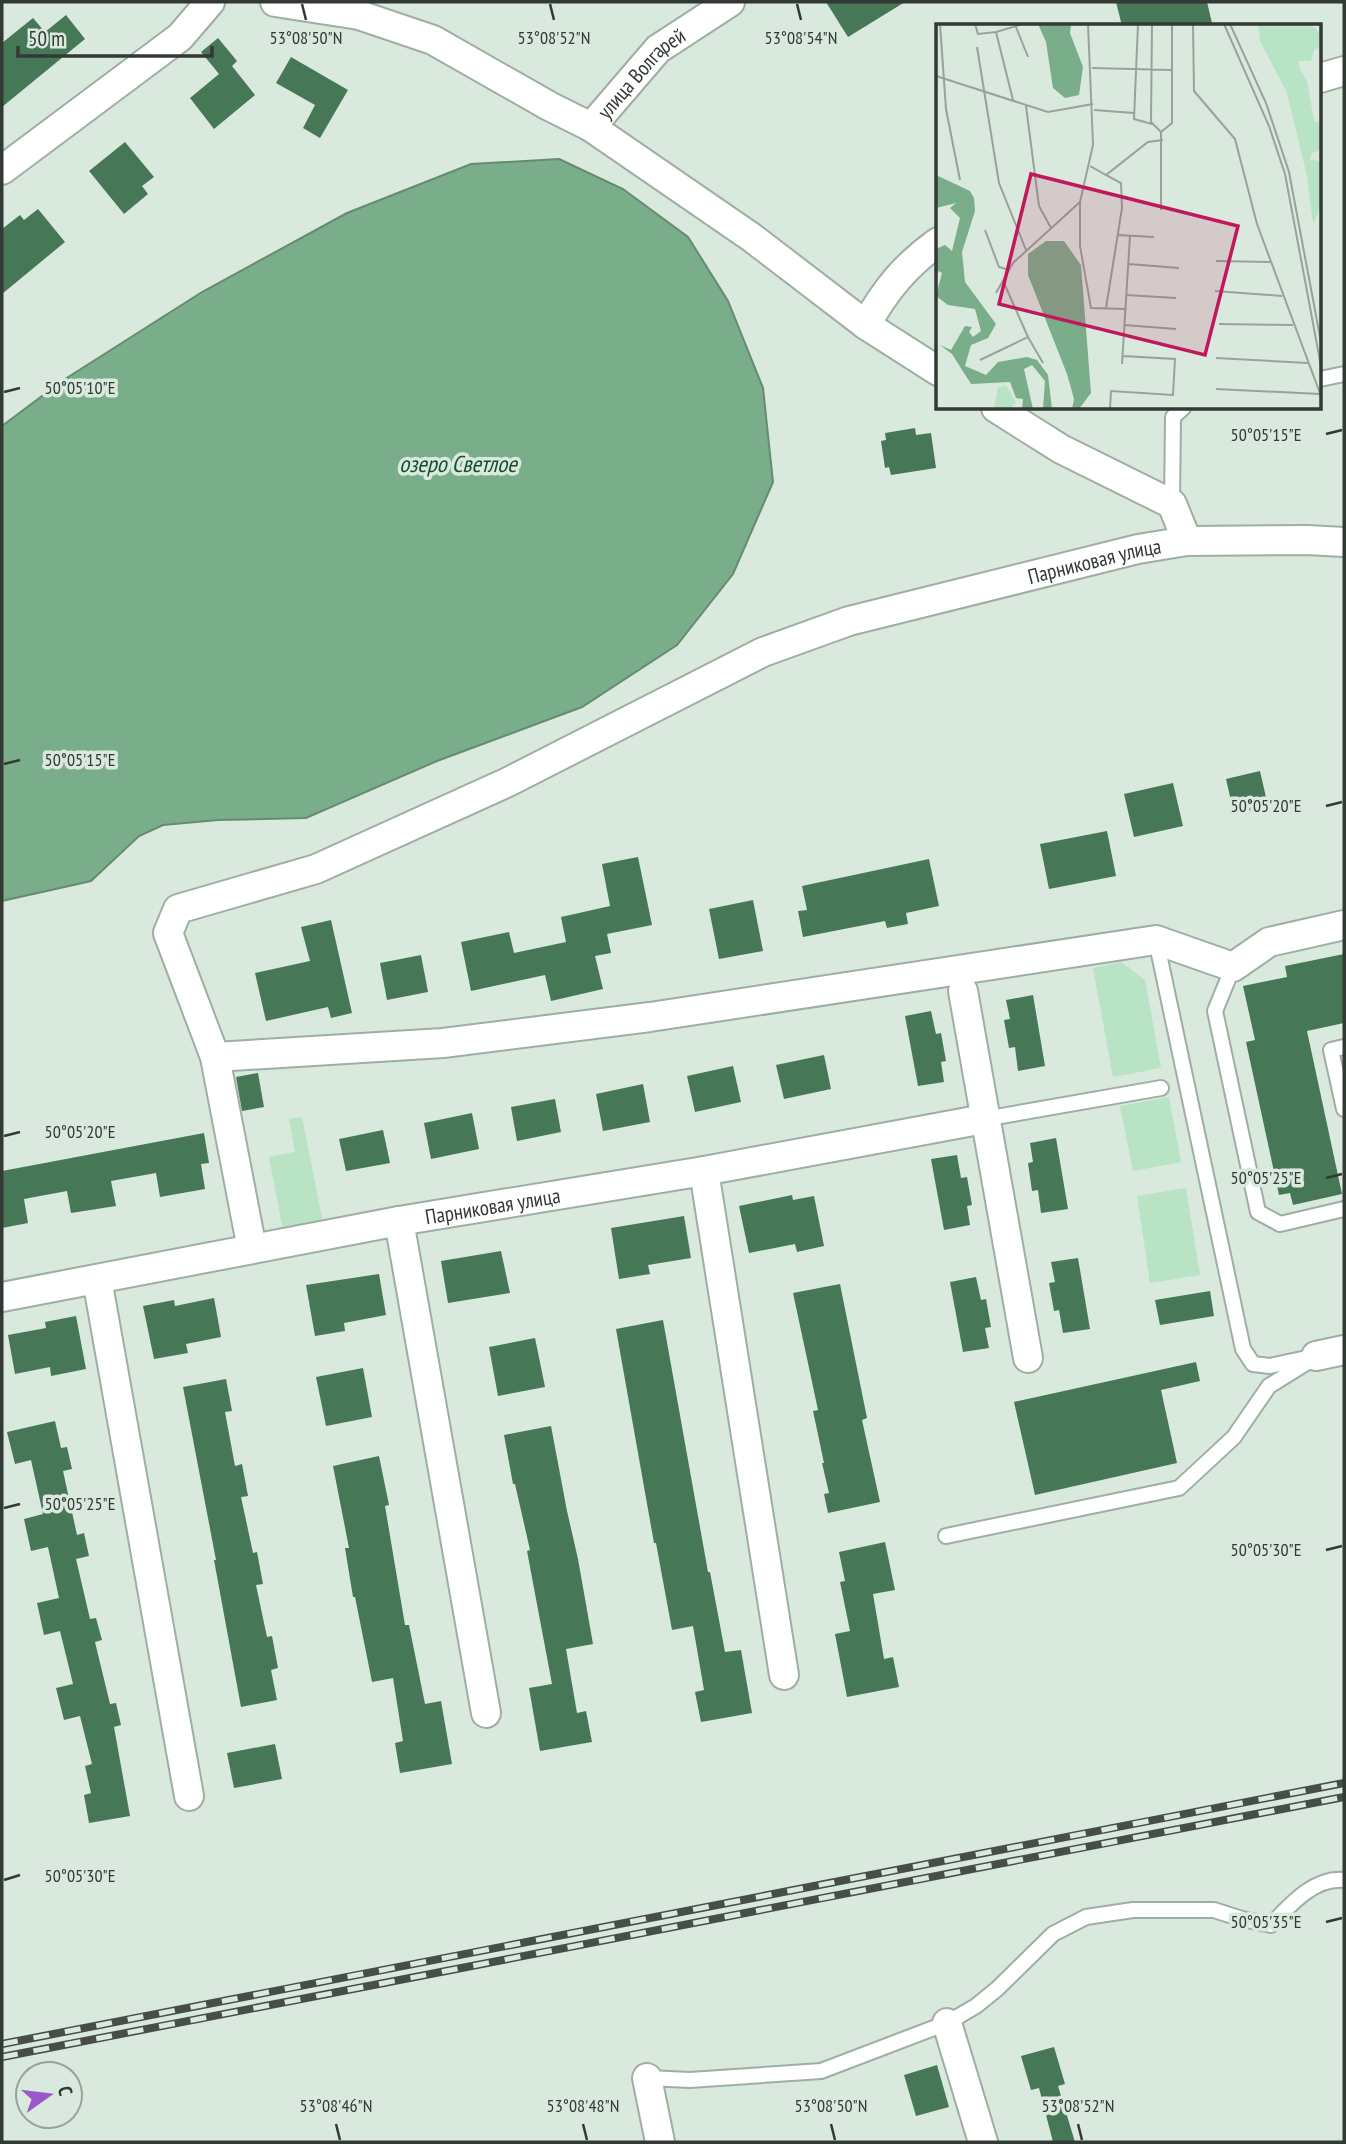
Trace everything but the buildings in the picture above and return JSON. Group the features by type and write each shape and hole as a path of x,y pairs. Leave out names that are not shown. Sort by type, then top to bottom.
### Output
{"street":[{"path":"2,170 180,37 210,2"},
{"path":"275,2 359,9 433,40 591,127 751,237 866,325 936,370"},
{"name":"улица Волгарей","path":"591,127 658,49 730,2"},
{"path":"1322,77 1344,71"},
{"path":"866,325 879,300 894,281 936,244"},
{"path":"999,410 1061,449 1172,504 1187,541"},
{"name":"Парниковая улица","path":"215,1057 168,933 178,909 316,869 509,782 763,652 849,621 1138,549 1187,541 1344,542"},
{"path":"252,1248 215,1057 443,1042 650,1017 1156,940 1233,967 1269,942 1344,925"},
{"path":"963,992 1027,1357"},
{"name":"Парниковая улица","path":"2,1297 398,1221 704,1171 984,1119"},
{"path":"704,1171 784,1675"},
{"path":"398,1221 486,1713"},
{"path":"97,1279 189,1796"},
{"path":"1316,1356 1344,1350"},
{"path":"947,2023 983,2142"},
{"path":"647,2078 660,2142"}],"lane":[{"path":"1322,379 1344,374"},
{"path":"1172,504 1173,417 1181,410"},
{"path":"1156,940 1243,1349 1253,1364 1270,1366 1316,1356"},
{"path":"1233,967 1216,1011 1258,1212 1280,1224 1344,1209"},
{"path":"1344,1047 1331,1050 1344,1109"},
{"path":"984,1119 1161,1088"},
{"path":"946,1536 1179,1488 1234,1437 1269,1386 1316,1356"},
{"path":"647,2078 690,2080 821,2071 947,2023 998,1989 1053,1934 1086,1917 1133,1910 1204,1909 1271,1925 1300,1895 1333,1879 1344,1880"}],"shaded area":[{"path":"1121,962 1145,980 1161,1068 1113,1077 1093,968"},
{"path":"1169,1097 1181,1162 1133,1171 1120,1106"},
{"path":"302,1117 323,1223 283,1231 269,1157 295,1152 289,1119"},
{"path":"1186,1188 1200,1275 1150,1283 1137,1196"}],"water":[{"name":"озеро Светлое","path":"559,159 623,189 688,237 728,301 763,388 773,482 733,574 677,645 582,707 437,761 306,818 218,820 163,825 139,836 91,881 2,901 2,426 62,381 202,292 347,213 471,164"}],"railway":[{"path":"2,2044 1344,1783"},
{"path":"2,2057 1344,1797"}]}
